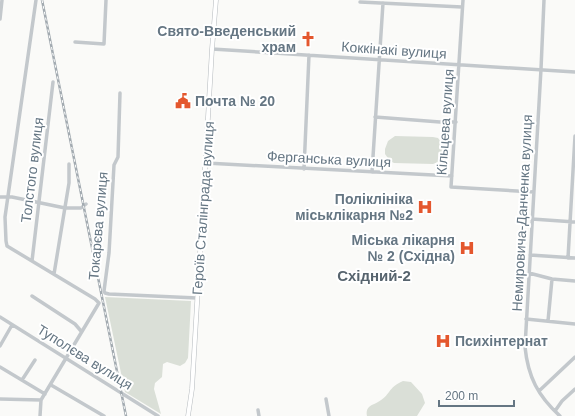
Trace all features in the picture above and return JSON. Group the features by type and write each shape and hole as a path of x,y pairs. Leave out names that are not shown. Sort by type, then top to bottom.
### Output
{"main road":[{"name":"Героїв Сталінграда вулиця","path":"188,416 192,389 216,0"}],"street":[{"path":"0,19 2,0"},
{"path":"36,0 5,217 7,246 98,302 98,306 41,400 40,416"},
{"path":"75,42 104,44 106,0"},
{"name":"Кільцева вулиця","path":"463,0 451,187 534,192"},
{"name":"Немировича-Данченка вулиця","path":"544,0 525,347 527,365 539,392 560,416"},
{"path":"360,2 462,7"},
{"path":"372,172 383,3"},
{"name":"Коккінакі вулиця","path":"212,49 575,72"},
{"path":"304,169 309,55"},
{"name":"Толстого вулиця","path":"32,261 53,82"},
{"name":"Токарєва вулиця","path":"120,93 118,157 114,166 109,253 104,291 105,293 109,294 197,298"},
{"path":"375,117 456,122"},
{"path":"568,258 575,136"},
{"name":"Ферганська вулиця","path":"206,163 452,176"},
{"path":"54,274 69,183 69,164"},
{"path":"0,197 12,197 65,208 81,208 86,204"},
{"path":"532,219 575,222"},
{"path":"530,255 575,258"},
{"path":"529,273 552,279 575,281"},
{"path":"548,321 552,279"},
{"path":"32,296 75,324 82,331"},
{"name":"Туполєва вулиця","path":"0,317 158,416"},
{"path":"526,319 575,324"},
{"path":"0,346 12,325"},
{"path":"539,392 575,357"},
{"path":"22,380 35,360"},
{"path":"0,367 45,394"},
{"path":"51,385 104,416"},
{"path":"555,411 562,401 575,389"},
{"path":"0,399 41,400"},
{"path":"326,399 328,416"},
{"path":"258,410 259,416"}],"shaded area":[{"path":"395,136 438,138 443,145 442,157 433,164 394,163 390,161 385,154 385,149 388,141"},
{"path":"105,297 191,301 188,358 185,363 180,366 167,362 163,364 162,377 155,383 154,389 161,414 125,392"},
{"path":"403,381 411,382 422,394 425,403 417,416 367,416 367,411 371,405 382,400 394,386"}],"railway":[{"path":"42,0 126,416"}],"place":[{"name":"Свято-Введенський храм","path":"308,39"},
{"name":"Почта № 20","path":"183,101"},
{"name":"Поліклініка міськлікарня №2","path":"425,207"},
{"name":"Міська лікарня № 2 (Східна)","path":"467,248"},
{"name":"Психінтернат","path":"443,341"}],"district":[{"name":"Східний-2","path":"374,276"}]}
